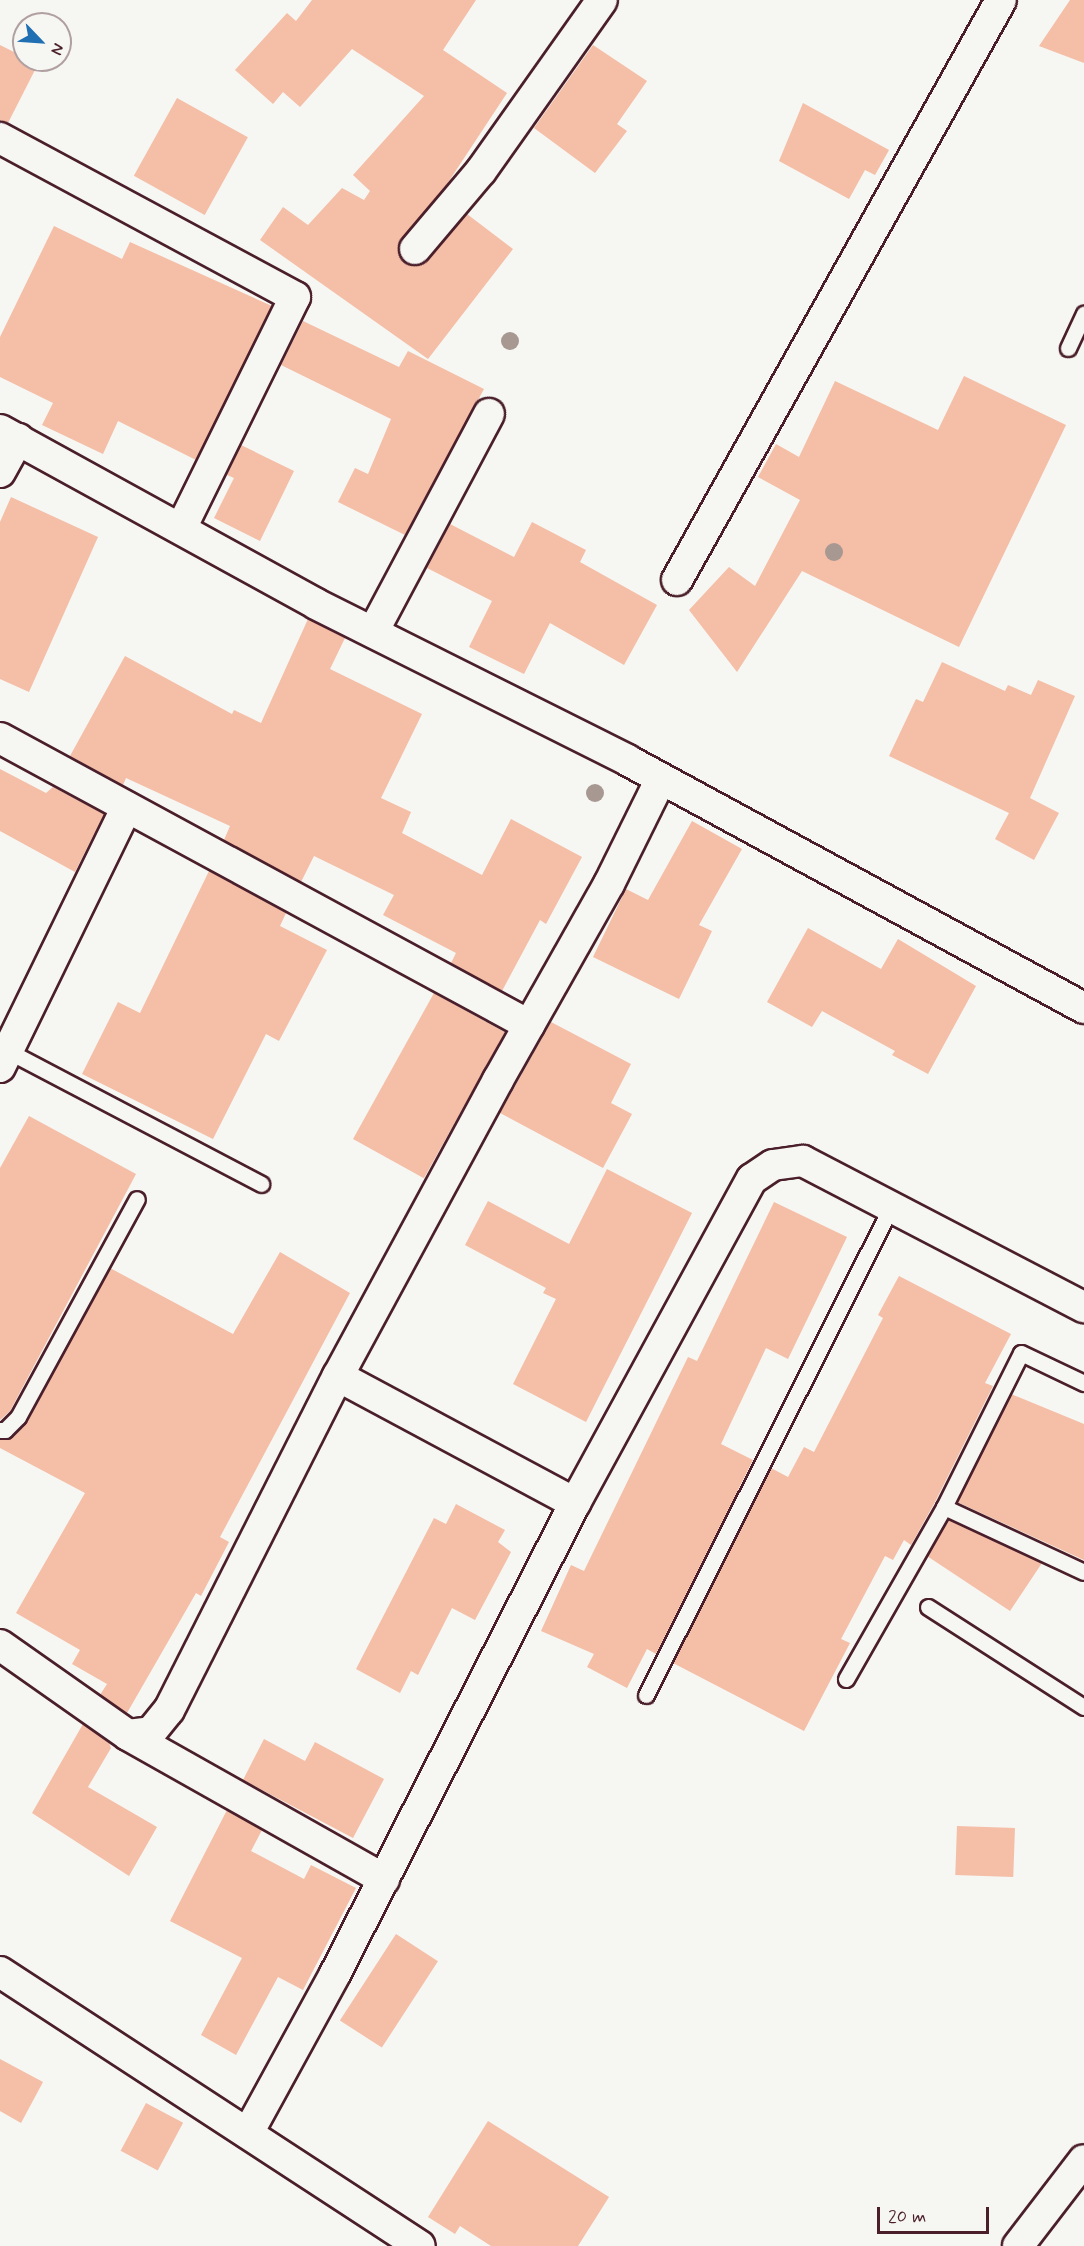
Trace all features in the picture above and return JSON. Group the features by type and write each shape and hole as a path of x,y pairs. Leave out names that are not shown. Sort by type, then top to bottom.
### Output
{"street":[{"path":"415,249 481,171 602,0"},
{"path":"677,580 1001,0"},
{"path":"0,138 295,297 181,530"},
{"path":"373,632 489,414"},
{"path":"0,472 9,435 373,632 661,779 1084,1008"},
{"path":"0,738 529,1024"},
{"path":"128,1735 151,1732 169,1710 338,1376 529,1024 609,884 661,779"},
{"path":"6,1042 127,807"},
{"path":"248,2133 384,1879 575,1503 752,1179 773,1165 803,1161 1084,1307"},
{"path":"338,1376 575,1503"},
{"path":"0,1645 128,1735 384,1879"},
{"path":"0,1972 420,2246"},
{"path":"1017,2246 1084,2160"}],"lane":[{"path":"1068,348 1084,314"},
{"path":"6,1042 261,1184"},
{"path":"0,1430 5,1430 18,1417 137,1199"},
{"path":"646,1695 891,1207"},
{"path":"846,1679 944,1506 1021,1353 1084,1383"},
{"path":"944,1506 1084,1572"},
{"path":"928,1607 1084,1707"}],"building":[{"path":"312,0 476,0 443,50 507,93 447,184 398,245 403,262 421,265 467,214 513,249 428,359 260,240 283,207 308,225 342,188 364,200 370,191 353,175 424,96 352,49 300,107 283,92 273,104 235,70 287,13 296,21"},
{"path":"1070,0 1084,0 1084,63 1039,46"},
{"path":"0,45 12,51 12,72 34,72 8,123 0,121"},
{"path":"593,45 647,81 617,124 627,131 595,173 534,128"},
{"path":"177,98 248,137 205,215 134,176"},
{"path":"803,103 889,150 875,175 865,170 849,199 779,161"},
{"path":"54,226 122,259 130,242 272,306 196,460 118,421 103,454 42,425 53,403 0,377 0,337"},
{"path":"303,321 399,367 408,351 484,389 405,535 338,502 355,468 368,474 391,419 281,365"},
{"path":"964,376 1066,425 959,647 802,571 737,672 689,610 729,567 755,586 800,500 758,477 776,444 799,457 835,381 938,430"},
{"path":"241,445 294,471 260,541 214,518 234,478 227,475"},
{"path":"11,497 98,537 29,692 0,679 0,522"},
{"path":"532,522 586,550 580,562 657,605 624,665 550,623 524,674 469,647 492,601 427,568 450,524 514,557"},
{"path":"308,619 345,638 330,669 422,714 381,798 411,812 402,833 482,875 511,819 582,857 546,924 540,920 502,991 451,963 456,953 383,915 394,895 314,856 301,882 224,840 230,826 126,778 123,785 70,756 125,656 232,714 234,710 261,723"},
{"path":"942,662 1005,691 1008,685 1031,695 1038,680 1075,696 1030,798 1059,813 1034,860 995,839 1009,813 889,756 916,699 923,702"},
{"path":"0,769 46,793 53,787 104,814 75,872 0,831"},
{"path":"692,821 742,849 699,925 712,931 679,999 593,957 626,889 648,900"},
{"path":"209,871 286,913 280,926 327,950 279,1041 266,1034 213,1139 82,1074 118,1002 140,1013"},
{"path":"808,928 881,969 898,939 976,986 928,1074 892,1055 895,1051 822,1011 812,1027 767,1002"},
{"path":"434,993 505,1032 424,1178 353,1139"},
{"path":"551,1022 631,1064 611,1103 632,1114 603,1168 500,1113"},
{"path":"29,1116 136,1174 10,1411 0,1420 0,1168"},
{"path":"607,1169 692,1213 586,1422 513,1384 556,1299 543,1293 546,1288 465,1245 488,1201 569,1244"},
{"path":"774,1202 847,1237 788,1359 766,1348 721,1444 753,1460 656,1654 647,1649 627,1688 587,1667 594,1654 541,1631 571,1565 584,1571 688,1357 697,1361"},
{"path":"280,1252 350,1293 220,1537 229,1542 201,1596 196,1593 127,1713 100,1695 107,1684 72,1664 80,1650 16,1613 85,1493 0,1448 0,1440 12,1437 27,1422 110,1268 233,1334"},
{"path":"899,1276 1011,1334 985,1383 993,1386 935,1502 911,1545 904,1540 893,1560 885,1556 841,1639 850,1643 804,1731 673,1663 771,1468 788,1477 804,1447 814,1452 883,1318 878,1315"},
{"path":"1011,1394 1084,1424 1084,1560 957,1502"},
{"path":"456,1504 505,1530 498,1542 511,1552 475,1620 452,1608 418,1675 411,1671 400,1693 356,1669 434,1518 446,1524"},
{"path":"948,1520 1042,1563 1010,1611 927,1556"},
{"path":"83,1724 109,1743 111,1748 88,1787 157,1827 129,1876 32,1813"},
{"path":"264,1739 305,1761 315,1742 384,1779 353,1838 243,1780"},
{"path":"227,1810 262,1830 251,1851 304,1879 311,1865 356,1888 303,1990 278,1977 236,2055 201,2035 242,1958 170,1921"},
{"path":"957,1826 1015,1828 1013,1877 955,1875"},
{"path":"396,1934 438,1961 382,2048 340,2020"},
{"path":"0,2059 43,2082 21,2123 0,2111"},
{"path":"146,2103 183,2123 158,2170 121,2151"},
{"path":"488,2121 609,2197 578,2246 491,2246 460,2226 455,2234 428,2217"}]}
